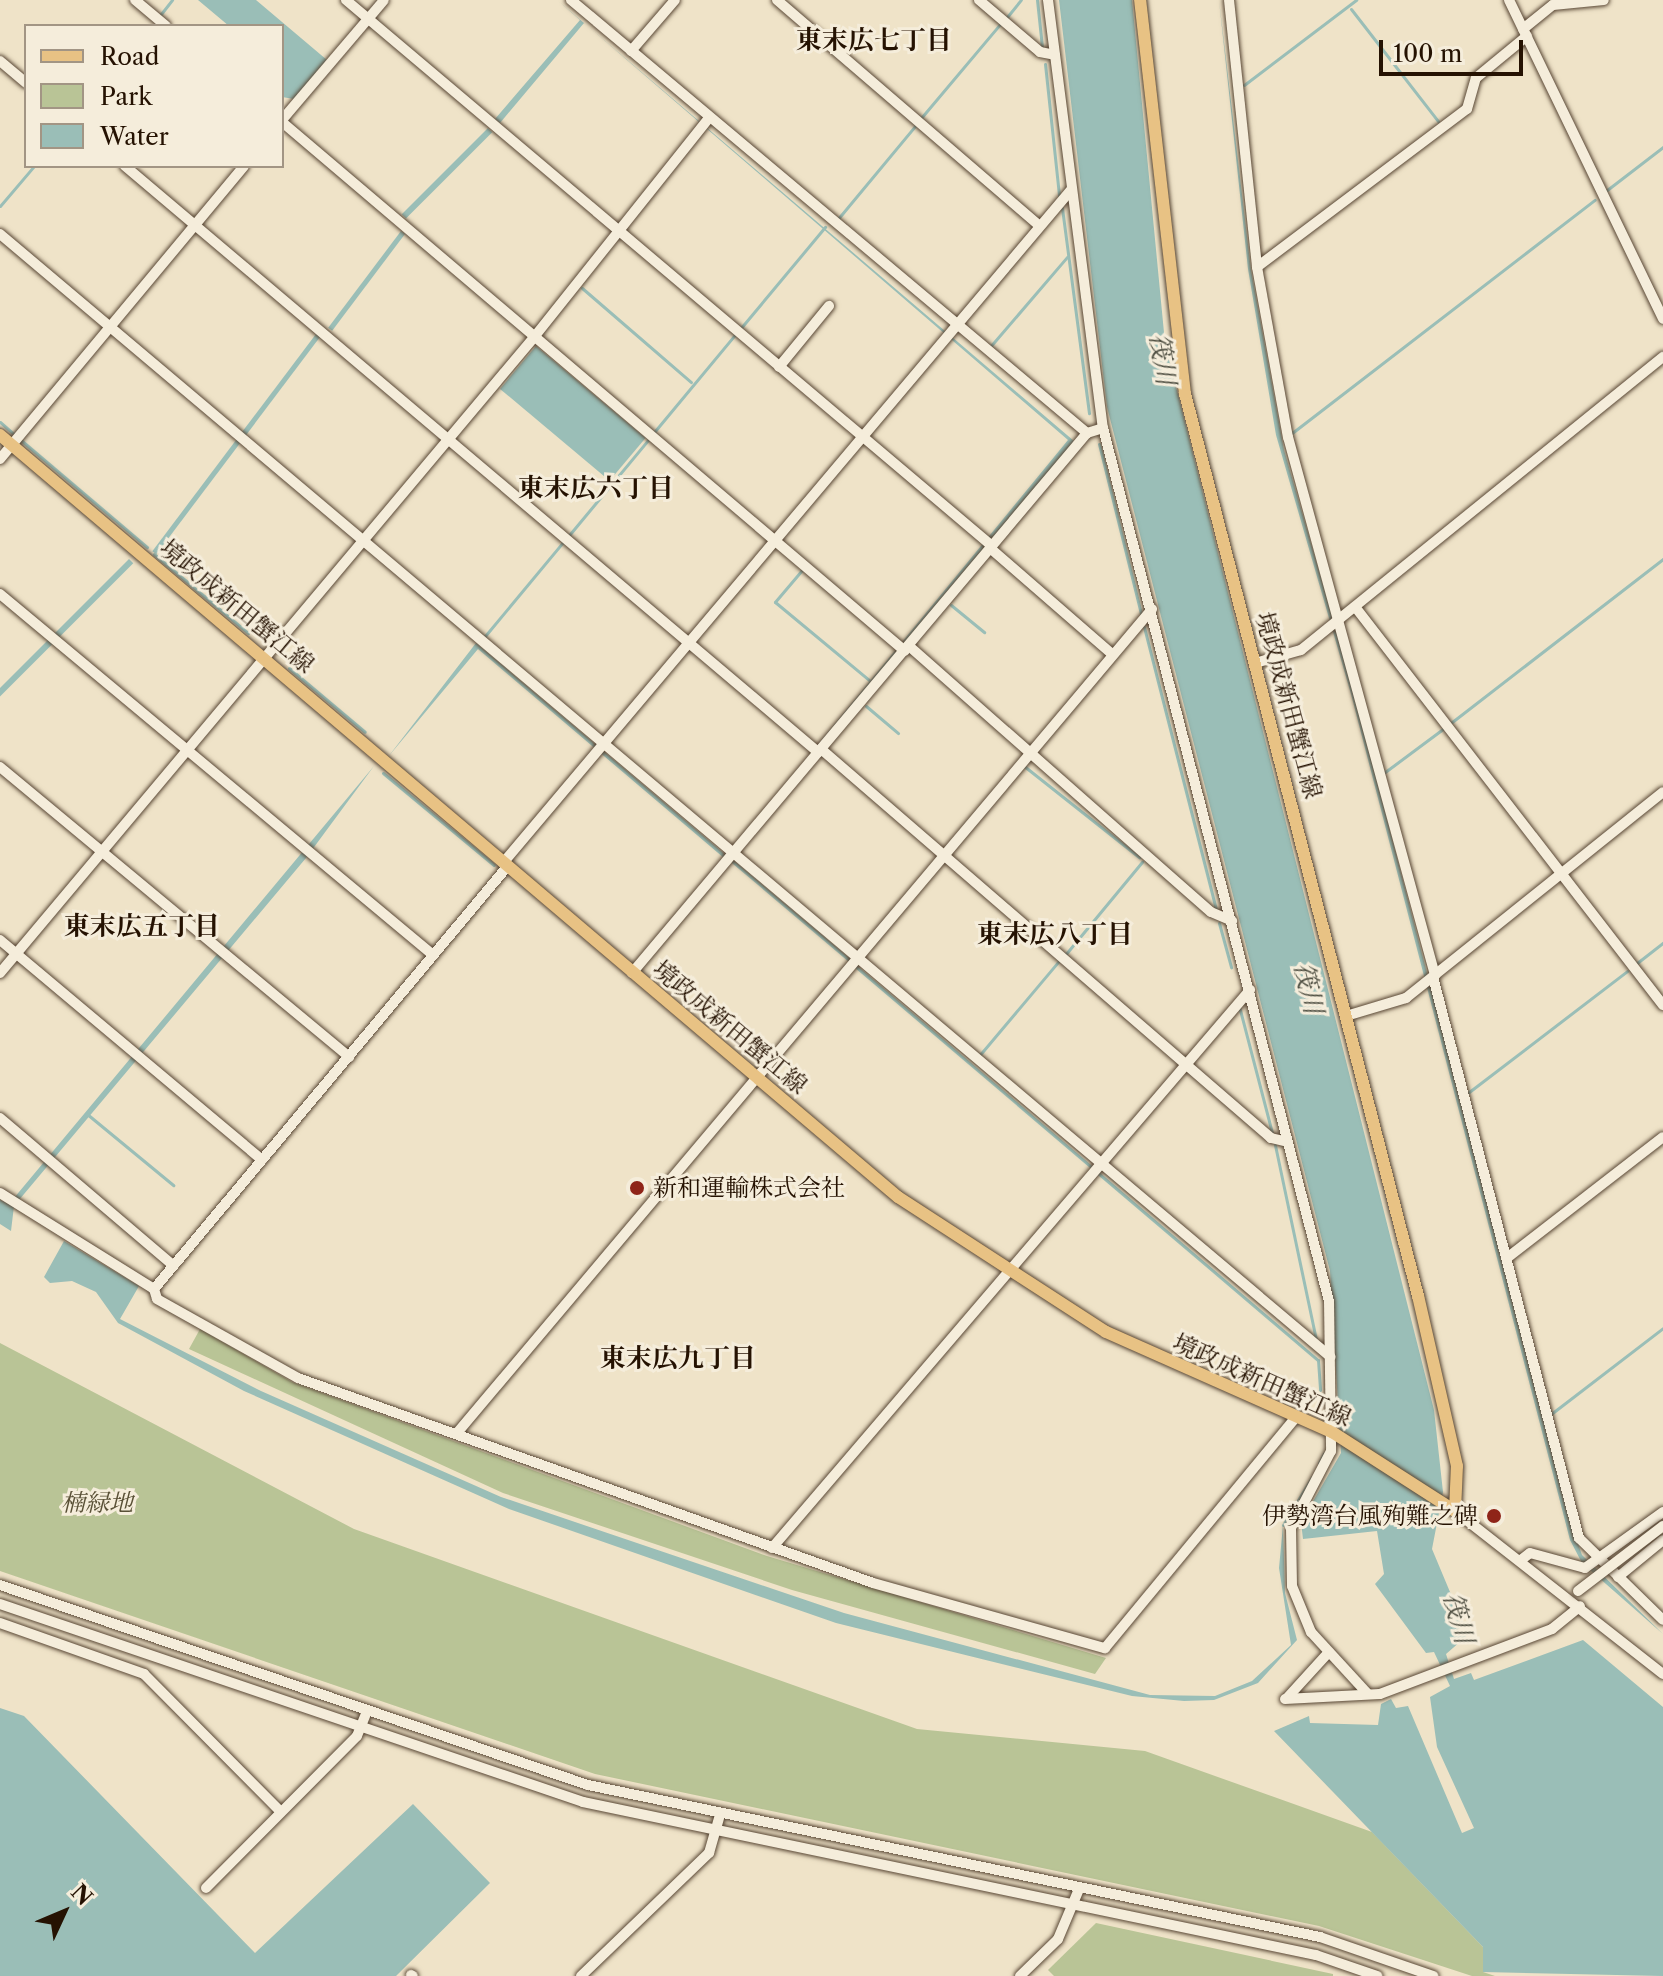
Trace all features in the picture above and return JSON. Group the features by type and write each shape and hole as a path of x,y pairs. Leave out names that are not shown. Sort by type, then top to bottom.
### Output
{"main road":[{"name":"境政成新田蟹江線","path":"0,435 898,1197 1007,1274 1106,1332 1332,1432 1450,1508 1454,1452 1176,345 1140,0"}],"street":[{"path":"135,0 164,24"},
{"path":"346,0 989,544 1112,654"},
{"path":"284,119 384,0"},
{"path":"571,0 631,51 705,123 951,331 1087,433"},
{"path":"631,51 675,0"},
{"path":"777,0 1039,225"},
{"path":"979,0 1040,52 1055,55"},
{"path":"1048,0 1103,428 1329,1301 1332,1432 1328,1467 1291,1528 1289,1557 1300,1613 1329,1652 1367,1693"},
{"path":"1229,0 1233,76 1257,267 1288,437 1340,621 1574,1523 1592,1565"},
{"path":"1509,0 1663,319"},
{"path":"1257,267 1467,109 1476,78 1553,5 1604,0"},
{"path":"0,61 24,81"},
{"path":"284,123 1211,912 1232,921"},
{"path":"0,973 535,336 705,123"},
{"path":"127,168 450,437 1271,1138 1288,1142"},
{"path":"0,459 242,168"},
{"path":"154,1289 349,1057 601,748 1071,190"},
{"path":"0,234 237,432 601,748 733,855 1097,1165 1331,1357"},
{"path":"779,367 829,306"},
{"path":"1255,663 1301,650 1329,625 1340,621 1663,357"},
{"path":"632,973 989,544 1087,433 1103,428"},
{"path":"0,594 433,955"},
{"path":"1356,608 1663,1005"},
{"path":"457,1433 1152,609"},
{"path":"0,767 349,1057"},
{"path":"1346,1016 1406,998 1663,792"},
{"path":"0,940 262,1160"},
{"path":"772,1548 1184,1063 1250,990"},
{"path":"0,1118 174,1266"},
{"path":"1507,1258 1663,1137"},
{"path":"0,1193 154,1289 157,1299 298,1378 772,1548 1105,1648 1296,1417"},
{"path":"1450,1508 1574,1594 1580,1606 1663,1674"},
{"path":"1592,1565 1663,1512"},
{"path":"1574,1594 1663,1526"},
{"path":"1618,1577 1663,1540"},
{"path":"1521,1560 1530,1553 1592,1565 1618,1577 1663,1620"},
{"path":"0,1585 588,1785 720,1815 1320,1937 1433,1976"},
{"path":"0,1604 583,1802 1316,1955 1376,1976 1382,1959"},
{"path":"1329,1652 1285,1699 1367,1693 1438,1674 1552,1629 1580,1606"},
{"path":"0,1623 144,1674 280,1811"},
{"path":"206,1888 361,1728 367,1711"},
{"path":"581,1976 709,1853 720,1815"},
{"path":"1020,1976 1058,1939 1079,1889"}],"green space":[{"path":"200,1329 292,1382 767,1556 1106,1658 1095,1674 792,1590 503,1493 189,1349"},
{"name":"楠緑地","path":"0,1343 354,1529 917,1729 1145,1751 1372,1832 1483,1947 1483,1972 1495,1976 1472,1976 1319,1926 595,1774 0,1571"},
{"path":"1096,1923 1333,1976 1054,1976 1048,1970"}],"water":[{"path":"198,0 256,0 327,60 294,99 284,97 284,24 227,24"},
{"path":"557,0 584,23 500,123 495,119 580,20"},
{"name":"筏川","path":"1059,0 1132,0 1165,343 1434,1410 1443,1492 1432,1549 1468,1635 1446,1654 1454,1679 1471,1673 1474,1680 1583,1640 1663,1707 1663,1976 1483,1972 1483,1947 1274,1731 1309,1716 1310,1723 1378,1725 1381,1704 1391,1699 1396,1708 1408,1706 1462,1833 1474,1828 1437,1747 1430,1697 1450,1686 1434,1652 1426,1653 1375,1584 1384,1574 1377,1531 1303,1539 1301,1522 1341,1453 1330,1271 1107,407"},
{"path":"1219,0 1251,270 1284,450 1354,692 1568,1516 1582,1555 1663,1634 1582,1563 1570,1540 1351,694 1276,435 1248,269"},
{"path":"588,26 1074,441 732,849 1068,440"},
{"path":"488,128 492,132 406,219 402,214"},
{"path":"401,231 405,234 332,331 328,328"},
{"path":"316,334 320,337 156,554 152,551"},
{"path":"536,346 646,438 610,481 500,389"},
{"path":"129,559 133,563 0,696 0,688"},
{"path":"476,643 727,856 724,858 478,649 388,757"},
{"path":"374,766 306,858 14,1206 11,1231 0,1224 0,1200 9,1204"},
{"path":"64,1241 139,1286 120,1319 261,1391 501,1497 844,1613 1150,1695 1215,1696 1252,1681 1291,1645 1279,1568 1283,1525 1285,1593 1297,1640 1258,1683 1214,1700 1184,1701 1132,1696 836,1623 509,1509 244,1391 118,1323 96,1292 72,1281 50,1283 44,1277"},
{"path":"0,1708 24,1716 255,1953 413,1804 490,1883 396,1976 0,1976"}],"waterway":[{"path":"161,14 172,0"},
{"path":"1007,17 1021,0"},
{"path":"1037,0 1042,47"},
{"path":"1244,85 1356,0"},
{"path":"1351,9 1438,121"},
{"path":"921,118 1001,23"},
{"path":"1045,64 1059,196"},
{"path":"837,220 916,125"},
{"path":"1607,190 1663,147"},
{"path":"0,206 32,168"},
{"path":"1292,433 1595,200"},
{"path":"1062,208 1089,413"},
{"path":"740,329 825,227"},
{"path":"989,348 1067,257"},
{"path":"582,288 691,382"},
{"path":"655,431 734,336"},
{"path":"0,422 14,434"},
{"path":"570,534 648,440"},
{"path":"22,441 147,547"},
{"path":"1099,444 1141,614"},
{"path":"485,636 564,541"},
{"path":"154,554 248,633"},
{"path":"1452,722 1663,559"},
{"path":"802,570 775,602 869,680"},
{"path":"951,605 984,632"},
{"path":"1144,627 1216,910"},
{"path":"289,668 365,732"},
{"path":"866,706 898,733"},
{"path":"1385,772 1443,729"},
{"path":"1024,766 1139,857"},
{"path":"383,773 494,865"},
{"path":"732,861 849,960"},
{"path":"1065,955 1142,862"},
{"path":"1219,923 1231,967"},
{"path":"1637,963 1663,943"},
{"path":"978,1057 1058,962"},
{"path":"854,965 1091,1167"},
{"path":"1469,1092 1627,971"},
{"path":"1239,1006 1272,1133"},
{"path":"87,1114 173,1185"},
{"path":"1275,1145 1316,1340"},
{"path":"1098,1173 1318,1360 1320,1390"},
{"path":"1551,1414 1663,1328"},
{"path":"1319,1463 1324,1453"},
{"path":"1283,1525 1312,1477"}],"place":[{"name":"新和運輸株式会社","path":"637,1188"},
{"name":"伊勢湾台風殉難之碑","path":"1494,1516"}],"district":[{"name":"東末広七丁目","path":"874,41"},
{"name":"東末広六丁目","path":"596,489"},
{"name":"東末広五丁目","path":"142,927"},
{"name":"東末広八丁目","path":"1055,935"},
{"name":"東末広九丁目","path":"678,1359"}]}
